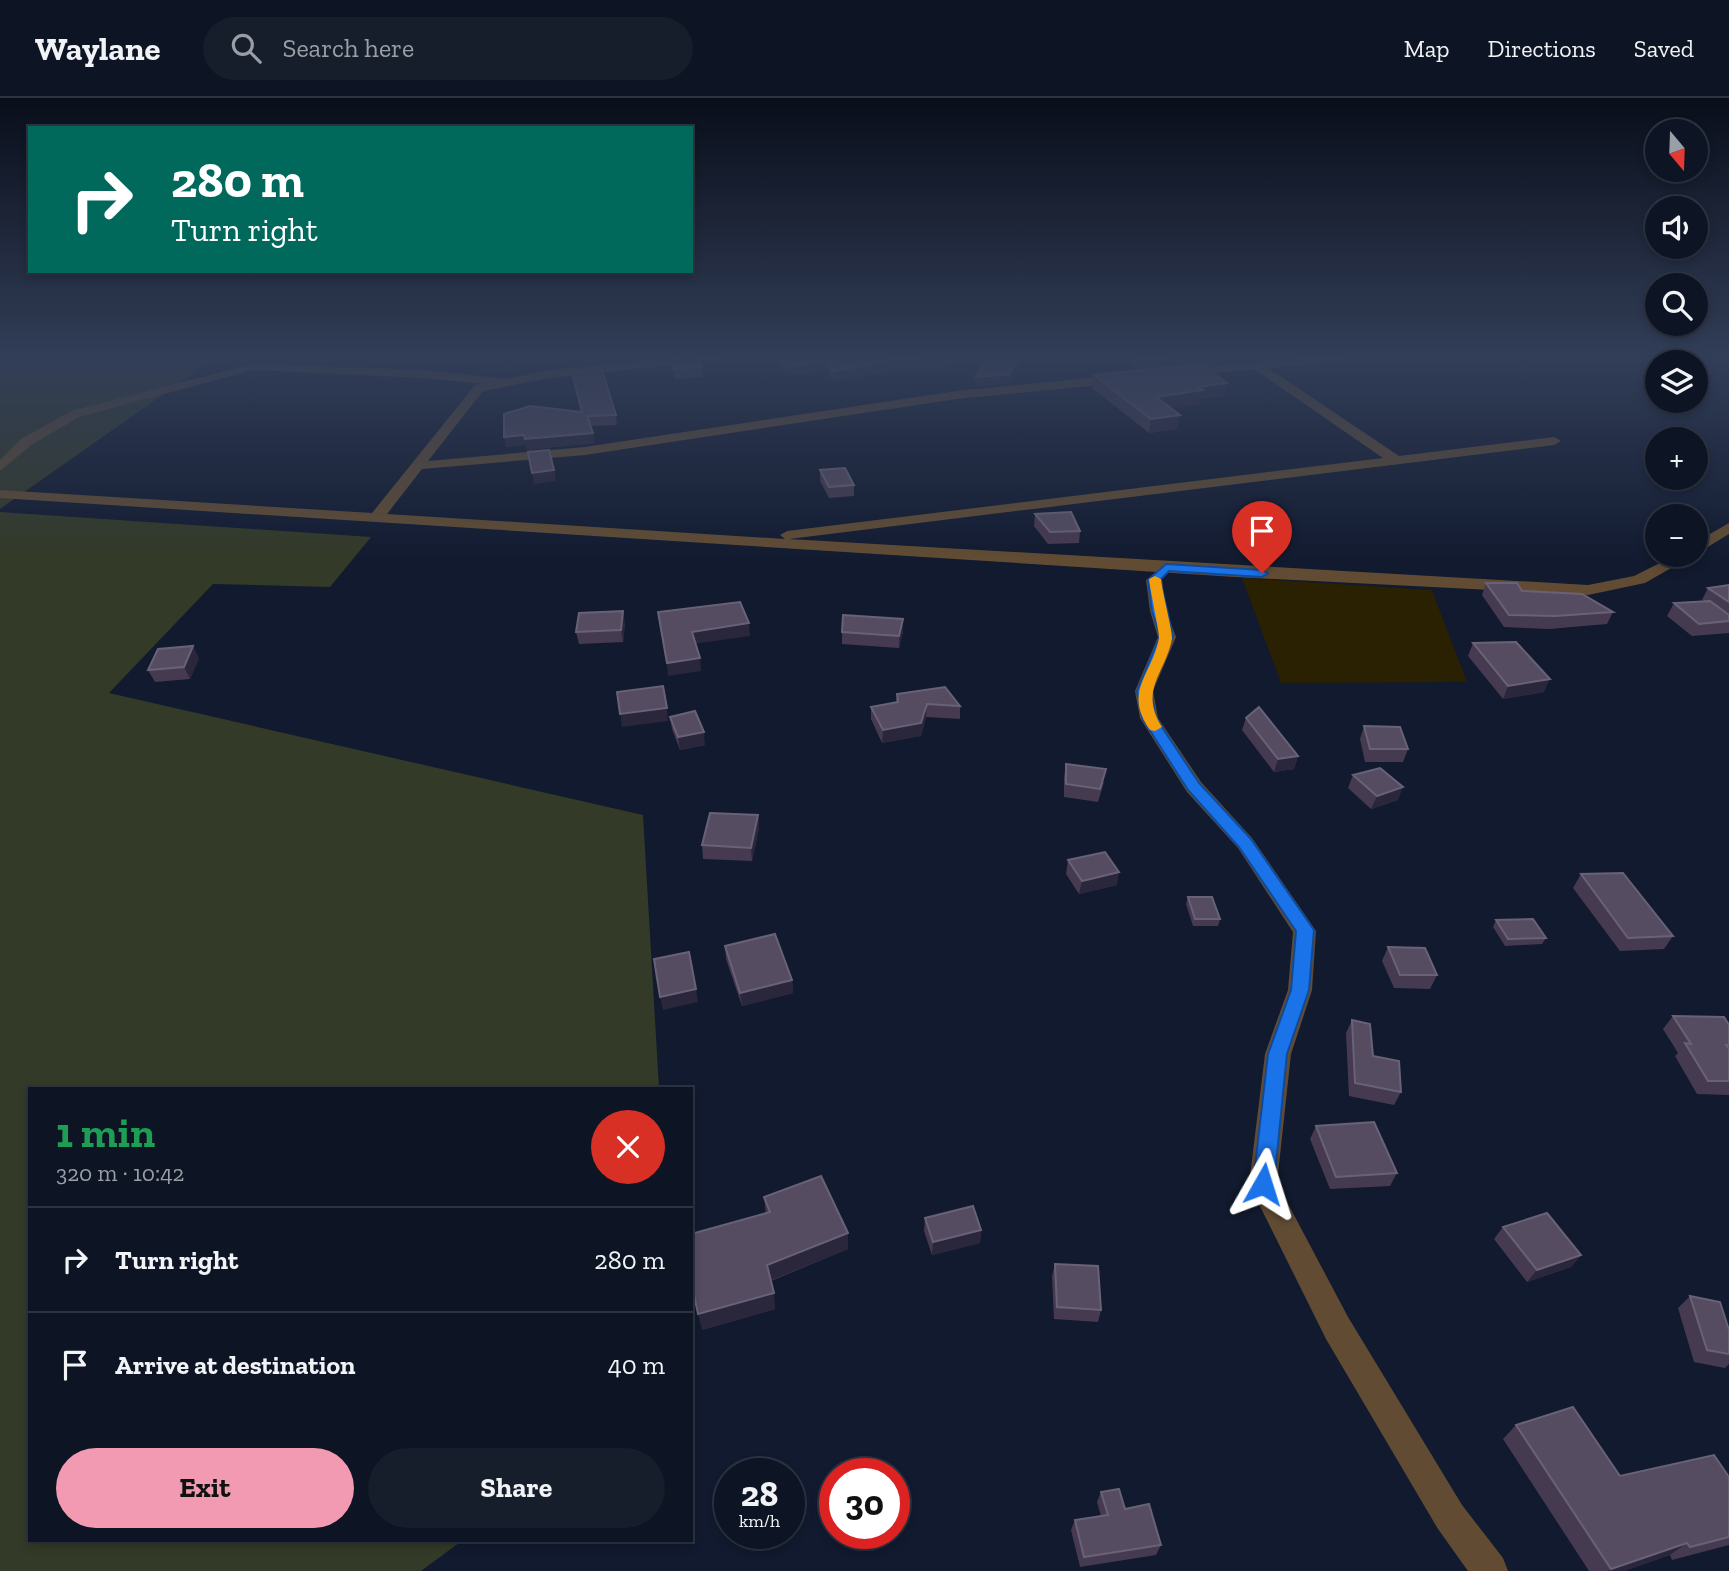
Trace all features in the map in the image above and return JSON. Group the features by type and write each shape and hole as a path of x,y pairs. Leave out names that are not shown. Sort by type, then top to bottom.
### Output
{"street":[{"path":"0,467 26,442 56,425"},
{"path":"376,518 449,425"},
{"path":"415,466 585,451 759,425"},
{"path":"1343,425 1396,460"},
{"path":"737,541 1554,441"},
{"path":"0,494 1130,565 1160,574 1588,590 1618,589 1663,567"},
{"path":"871,549 869,533 884,522"},
{"path":"1708,541 1729,527"},
{"path":"1160,574 1158,611 1167,636 1144,691 1149,718 1194,787 1245,843 1305,930 1300,990 1278,1054 1263,1184 1338,1328 1450,1517 1490,1571"}],"green space":[{"path":"0,425 120,425 0,509"},
{"path":"0,512 371,537 330,587 213,584 109,693 643,815 659,1087 28,1087 28,1542 460,1542 421,1571 0,1571"}],"sand":[{"path":"1242,578 1432,590 1467,682 1281,683"}],"building":[{"path":"504,425 590,425 593,433 525,439 524,435 504,437"},
{"path":"549,450 554,470 532,473 528,452"},
{"path":"845,468 854,485 829,487 820,470"},
{"path":"1071,512 1080,531 1050,532 1035,514"},
{"path":"1486,583 1517,583 1522,591 1582,594 1613,612 1555,616 1509,615"},
{"path":"1729,585 1729,602 1708,588"},
{"path":"1710,601 1729,615 1729,621 1699,624 1674,603"},
{"path":"740,602 749,623 692,632 700,658 667,663 658,612"},
{"path":"623,611 621,630 576,632 579,613"},
{"path":"843,615 903,619 899,636 842,632"},
{"path":"1516,642 1550,679 1508,686 1473,643"},
{"path":"193,646 184,667 148,670 158,649"},
{"path":"663,686 667,708 620,714 617,692"},
{"path":"945,687 960,706 927,704 921,723 883,730 871,707 898,702 897,694"},
{"path":"1259,707 1298,756 1278,759 1246,718"},
{"path":"695,711 704,732 678,737 670,717"},
{"path":"1364,726 1400,727 1408,749 1370,749"},
{"path":"1066,764 1106,769 1100,789 1066,784"},
{"path":"1380,768 1403,787 1377,796 1353,775"},
{"path":"710,813 758,815 751,848 702,845"},
{"path":"1105,852 1119,872 1082,881 1068,860"},
{"path":"1623,873 1673,936 1628,938 1581,874"},
{"path":"1188,897 1212,897 1220,919 1195,919"},
{"path":"1533,919 1546,938 1508,939 1496,920"},
{"path":"775,934 792,980 740,993 725,946"},
{"path":"1388,947 1425,948 1437,975 1400,975"},
{"path":"689,952 696,989 660,997 654,959"},
{"path":"1673,1016 1724,1017 1729,1025 1729,1045 1726,1045 1729,1049 1729,1081 1708,1081 1685,1043 1691,1044"},
{"path":"1352,1020 1370,1024 1373,1056 1399,1061 1401,1092 1355,1083"},
{"path":"1374,1122 1397,1173 1336,1177 1316,1126"},
{"path":"821,1176 848,1233 767,1265 774,1293 698,1314 693,1290 693,1233 770,1212 764,1197"},
{"path":"973,1206 981,1230 933,1242 925,1218"},
{"path":"1547,1213 1581,1255 1537,1270 1503,1227"},
{"path":"1055,1264 1098,1266 1101,1310 1057,1307"},
{"path":"1690,1296 1720,1302 1729,1330 1729,1354 1707,1350"},
{"path":"1573,1407 1620,1476 1714,1455 1729,1477 1729,1537 1690,1547 1687,1543 1611,1569 1516,1425"},
{"path":"1119,1489 1125,1509 1149,1504 1161,1545 1084,1557 1075,1520 1108,1515 1101,1492"}],"slow traffic":[{"path":"1155,579 1158,611 1167,636 1144,691 1149,718 1155,727"}],"route":[{"path":"1262,573 1166,567 1154,580 1158,611 1167,636 1144,691 1149,718 1194,787 1245,843 1305,930 1300,990 1278,1054 1263,1184"}]}
